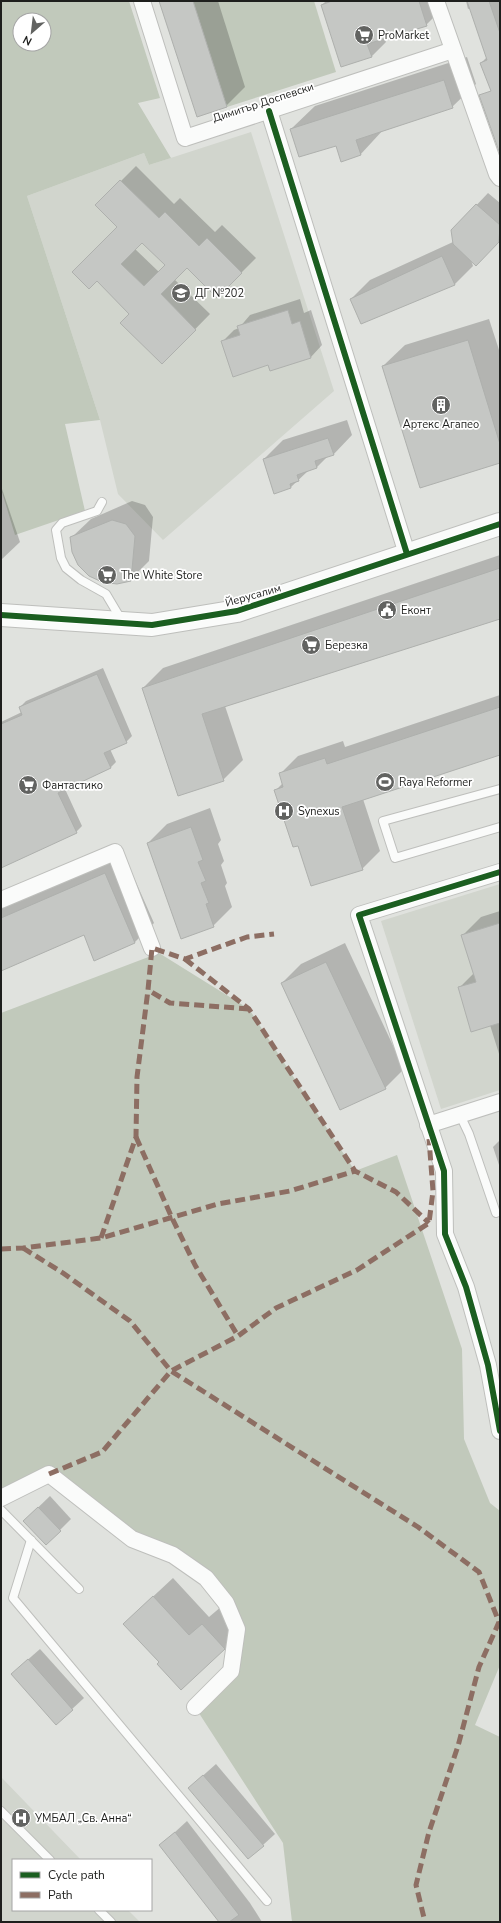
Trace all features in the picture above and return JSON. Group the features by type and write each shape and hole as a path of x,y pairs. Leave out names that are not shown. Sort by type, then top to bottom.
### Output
{"street":[{"name":"Димитър Доспевски","path":"142,1 185,138 453,50"},
{"path":"436,1 497,174 500,178"},
{"path":"269,111 407,554"},
{"name":"Йерусалим","path":"1,615 152,625 237,611 500,524"},
{"path":"1,900 115,852 152,948"},
{"path":"500,872 359,915 444,1171 445,1234 466,1287 476,1322 488,1365 500,1431"},
{"path":"428,1125 500,1102"},
{"path":"1,1498 49,1474 132,1539 172,1555 206,1578 226,1603 237,1629 231,1671 195,1707"}],"lane":[{"path":"102,502 98,511 62,523 56,530 58,543 66,568 81,580 106,594 123,624"},
{"path":"500,789 383,821 395,858 500,826"},
{"path":"460,1115 469,1134 496,1213"},
{"path":"1,1510 79,1589"},
{"path":"31,1540 13,1598 267,1901"},
{"path":"1,1811 49,1859"},
{"path":"100,1911 111,1922"}],"shaded area":[{"name":"ДГ №202","path":"251,132 334,391 163,540 118,494 100,420 27,196 144,153 149,165"},
{"path":"500,884 500,1090 441,1109 381,921"},
{"name":"УМБАЛ „Св. Анна“","path":"1,1777 80,1859 12,1859 12,1911 129,1911 140,1922 1,1922"}],"green space":[{"path":"1,1 129,1 160,98 138,103 171,158 149,165 144,153 27,196 100,420 65,424 85,511 15,535 1,489"},
{"path":"193,1 314,1 336,72 227,107"},
{"path":"159,953 249,1009 355,1171 397,1155 462,1349 464,1439 490,1503 500,1511 500,1665 475,1725 500,1737 500,1922 292,1922 283,1843 195,1707 231,1671 237,1629 206,1578 132,1539 49,1474 1,1498 1,1013"}],"building":[{"path":"159,1 193,1 227,107 197,117"},
{"name":"ProMarket","path":"332,1 419,1 427,26 367,44 372,57 341,67 321,5"},
{"path":"467,1 489,1 500,33 500,154 479,95 491,91 480,63 487,60"},
{"path":"444,80 453,108 356,140 361,155 341,162 336,146 299,157 290,129"},
{"path":"120,180 159,218 165,212 199,246 207,238 242,273 217,298 187,268 161,294 196,330 162,364 120,323 129,314 97,281 89,289 72,272 117,227 95,205","holes":["142,243 165,265 144,286 121,264"]},
{"path":"476,204 500,225 499,242 476,266 453,244 451,230"},
{"path":"442,256 455,285 361,324 350,299"},
{"path":"288,310 292,324 300,321 311,358 270,371 268,365 233,377 221,341 240,335 237,326"},
{"name":"Артекс Агапео","path":"468,340 500,444 500,463 420,488 382,366"},
{"path":"328,438 334,455 315,461 317,468 297,475 299,481 290,484 291,488 274,494 263,459"},
{"path":"112,520 126,524 135,536 131,581 117,584 102,582 89,576 78,565 72,552 70,537"},
{"path":"500,568 500,619 202,714 224,781 178,796 142,688"},
{"path":"97,674 127,743 104,753 111,768 58,793 77,833 1,868 1,724 22,715 19,707"},
{"path":"500,707 500,755 342,807 363,870 311,886 298,846 293,847 274,790 283,787 279,773 325,758 327,764"},
{"path":"191,827 203,860 198,862 206,881 201,883 209,903 206,904 214,927 181,939 147,843"},
{"path":"105,873 135,943 94,961 84,935 1,971 1,918"},
{"path":"500,923 500,1023 471,1032 458,987 476,982 461,935"},
{"path":"326,962 386,1089 340,1110 281,983"},
{"path":"38,1507 61,1531 46,1545 23,1521"},
{"path":"153,1596 189,1635 202,1624 225,1649 181,1690 157,1664 159,1662 123,1624"},
{"path":"28,1659 73,1710 56,1725 11,1674"},
{"path":"203,1775 264,1846 248,1859 188,1788"},
{"path":"175,1832 239,1915 229,1922 219,1922 159,1845"}],"marked path":[{"path":"249,1009 170,1003 148,990 152,948 185,959 247,937 274,934"},
{"path":"185,959 249,1009 355,1171 396,1192 429,1223"},
{"path":"101,1238 136,1137 137,1077 148,990"},
{"path":"136,1137 172,1218 195,1265 238,1336"},
{"path":"49,1474 102,1452 171,1371 238,1336 276,1308 357,1270 429,1223 433,1191 429,1139"},
{"path":"1,1249 23,1248 101,1238 218,1204 290,1191 355,1171"},
{"path":"23,1248 63,1273 130,1321 171,1371 418,1527 479,1572 499,1622 479,1667 458,1746 429,1832 416,1885 425,1922"}],"cycle path":[{"path":"269,111 407,554"},
{"path":"1,615 152,625 237,611 500,524"},
{"path":"500,872 359,915 444,1171 445,1234 466,1287 488,1365 500,1431"}],"place":[{"name":"ProMarket","path":"364,35"},
{"name":"ДГ №202","path":"181,293"},
{"name":"Артекс Агапео","path":"441,405"},
{"name":"The White Store","path":"107,575"},
{"name":"Еконт","path":"387,610"},
{"name":"Березка","path":"311,645"},
{"name":"Raya Reformer","path":"385,782"},
{"name":"Фантастико","path":"28,785"},
{"name":"Synexus","path":"284,811"},
{"name":"УМБАЛ „Св. Анна“","path":"21,1818"}]}
